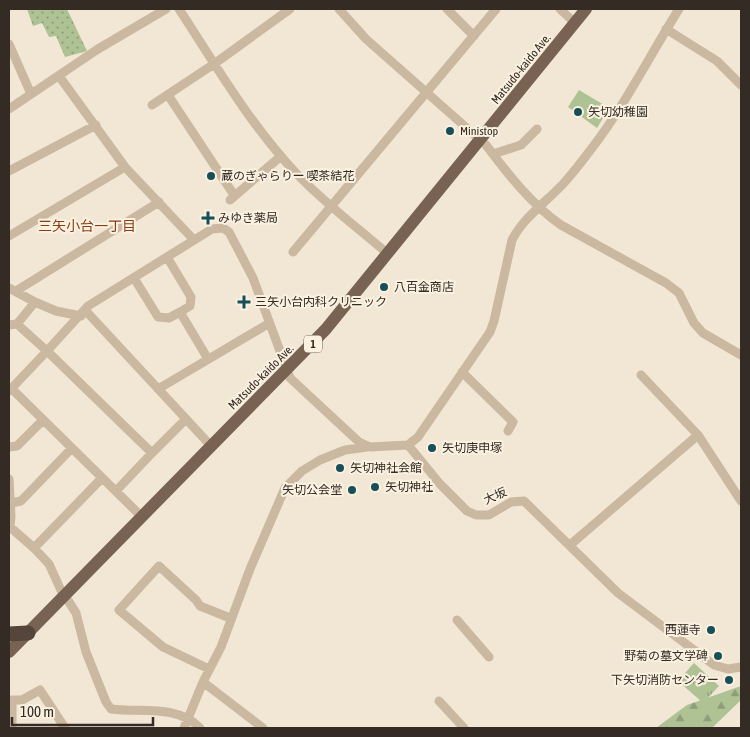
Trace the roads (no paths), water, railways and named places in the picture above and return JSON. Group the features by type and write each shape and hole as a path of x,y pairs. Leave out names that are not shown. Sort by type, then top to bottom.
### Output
{"highway":[{"path":"9,634 28,632"}],"main road":[{"name":"Matsudo-kaido Ave.","path":"9,652 326,329 586,9"}],"street":[{"path":"9,109 98,49 166,9"},
{"path":"179,9 214,64 281,156 332,207 388,254"},
{"path":"152,105 214,64 290,9"},
{"path":"339,9 366,39 481,140 546,215 666,283 679,293 694,323 703,332 741,356"},
{"path":"447,9 474,36"},
{"path":"293,252 496,9"},
{"path":"560,9 575,23"},
{"path":"184,728 187,717 220,647 230,618 285,488 302,471 320,460 345,450 408,446 418,437 490,332 512,240 521,225 563,184 591,149 632,87 679,9"},
{"path":"666,29 717,61 741,85"},
{"path":"9,44 31,94"},
{"path":"59,76 126,167 194,240"},
{"path":"168,95 232,198 281,156"},
{"path":"9,171 96,125"},
{"path":"493,154 521,145 537,129"},
{"path":"9,236 126,167"},
{"path":"158,202 12,289 35,302 56,310 83,313 212,447"},
{"path":"142,517 10,390 88,306 218,227 228,232 252,278 290,378 359,442 370,447"},
{"path":"134,278 158,317 169,318 190,306 191,296 167,257"},
{"path":"35,302 13,325 47,351 152,453"},
{"path":"180,312 208,359"},
{"path":"158,389 268,324"},
{"path":"462,372 513,422 508,431"},
{"path":"641,375 698,435 741,501"},
{"path":"9,447 17,446 43,420"},
{"path":"116,491 185,420"},
{"path":"570,545 698,435"},
{"name":"大坂","path":"408,446 440,484 467,511 476,515 489,515 511,502 524,501 618,593 714,665 721,668 738,668"},
{"path":"11,503 21,501 72,448"},
{"path":"34,548 102,478"},
{"path":"9,479 11,503 9,528 34,548 48,564 64,597 76,613 86,652 106,702 111,708 169,712 187,717 200,728"},
{"path":"209,669 163,647 119,610 158,566 196,600 200,606 230,618"},
{"path":"457,620 489,657"},
{"path":"738,668 741,662"},
{"path":"203,682 262,728"},
{"path":"12,728 12,700 22,700 40,690 65,728"},
{"path":"440,701 464,728"}],"place":[{"name":"矢切幼稚園","path":"578,112"},
{"name":"Ministop","path":"450,131"},
{"name":"蔵のぎゃらりー 喫茶結花","path":"211,176"},
{"name":"みゆき薬局","path":"208,218"},
{"name":"八百金商店","path":"384,287"},
{"name":"三矢小台内科クリニック","path":"244,302"},
{"name":"矢切庚申塚","path":"432,448"},
{"name":"矢切神社会館","path":"340,468"},
{"name":"矢切神社","path":"375,487"},
{"name":"矢切公会堂","path":"352,490"},
{"name":"西蓮寺","path":"711,630"},
{"name":"野菊の墓文学碑","path":"718,656"},
{"name":"下矢切消防センター","path":"729,680"}],"district":[{"name":"三矢小台一丁目","path":"87,226"}]}
